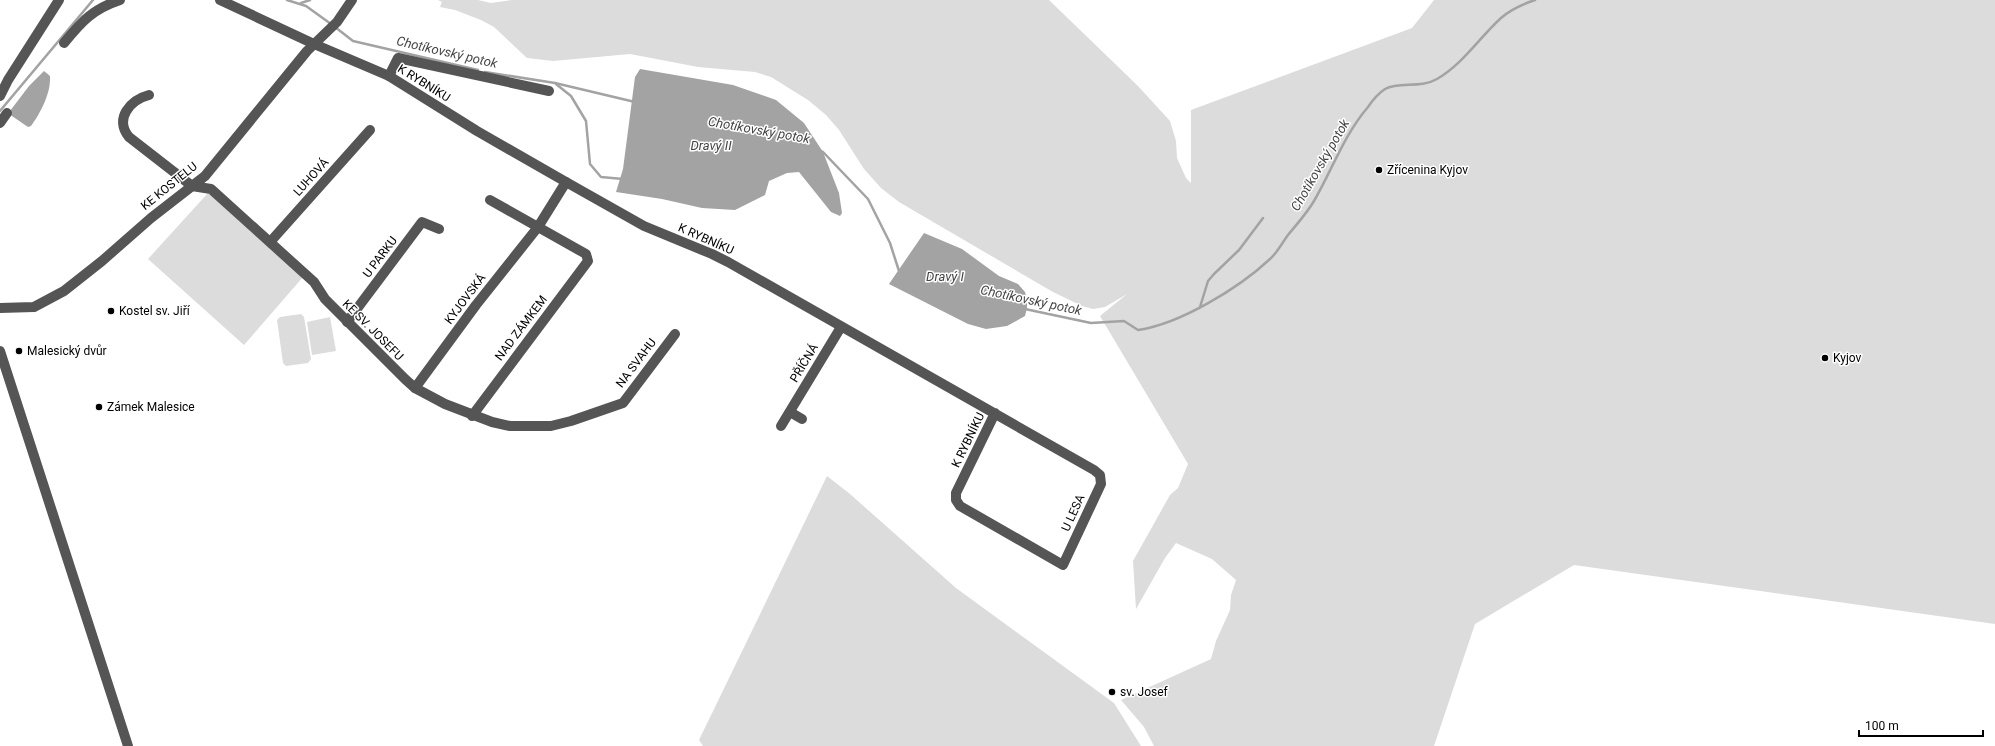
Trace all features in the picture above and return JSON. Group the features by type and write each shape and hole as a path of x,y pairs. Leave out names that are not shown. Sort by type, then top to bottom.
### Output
{"street":[{"path":"0,96 8,80 59,0"},
{"path":"64,42 87,17 108,4 120,0"},
{"name":"KE KOSTELU","path":"0,308 34,307 64,291 102,261 147,221 205,176 314,44 337,22 352,0"},
{"name":"K RYBNÍKU","path":"225,1 314,44 389,76 477,131 644,226 712,254 995,413 956,493 956,500 960,506"},
{"path":"389,76 398,58 549,91"},
{"path":"149,95 137,98 123,117 123,130 129,137 192,186"},
{"path":"0,122 7,113"},
{"name":"LUHOVÁ","path":"271,241 370,130"},
{"name":"KYJOVSKÁ","path":"415,388 476,305 538,227 566,182"},
{"name":"KE SV. JOSEFU","path":"192,186 211,189 271,241 314,282 325,299 347,322 415,388 472,416 510,426 551,426 570,421"},
{"path":"490,200 538,227"},
{"name":"U PARKU","path":"347,322 422,222 439,229"},
{"name":"NAD ZÁMKEM","path":"472,416 588,261 588,256 538,227"},
{"name":"PŘÍČNÁ","path":"781,426 841,327"},
{"name":"NA SVAHU","path":"570,421 623,403 675,334"},
{"path":"0,351 128,746"},
{"path":"790,412 802,419"},
{"name":"U LESA","path":"960,506 1063,565 1101,484 1100,475 1094,470 995,413"}],"shaded area":[{"path":"438,0 478,0 491,3 512,0 1049,0 1138,86 1170,121 1176,141 1177,158 1186,178 1191,183 1191,110 1412,28 1434,0 1995,0 1995,624 1574,565 1475,624 1434,746 1154,746 1144,727 1121,700 1211,659 1216,641 1230,610 1231,595 1236,580 1212,559 1176,543 1165,558 1136,609 1133,561 1170,495 1178,488 1188,464 1100,316 1127,294 1105,307 1093,309 1082,306 1053,292 899,202 881,188 864,169 839,130 826,115 808,100 771,77 755,72 698,67 630,54 553,61 527,58 494,27 481,20 455,10 440,7 442,2"},
{"path":"208,193 303,277 244,345 148,259"},
{"path":"301,314 304,317 311,359 308,363 286,366 283,363 277,320 280,317"},
{"path":"330,317 336,351 312,355 307,322"},
{"path":"827,476 850,494 956,588 1114,703 1141,746 703,746 699,740"}],"water":[{"name":"Dravý II","path":"640,69 733,85 776,100 804,123 823,152 839,193 842,213 840,216 831,212 799,172 787,173 769,181 765,195 735,210 702,208 662,199 616,192 623,169 635,77"},
{"path":"44,71 50,76 47,96 38,115 31,126 28,127 9,114 29,86"},
{"name":"Dravý I","path":"924,233 962,249 999,276 1018,284 1025,292 1027,300 1025,316 1007,326 986,329 968,324 889,284"}],"waterway":[{"name":"Chotíkovský potok","path":"0,111 93,0"},
{"name":"Chotíkovský potok","path":"287,0 306,6 331,24"},
{"path":"301,3 310,0"},
{"name":"Chotíkovský potok","path":"1025,309 1091,323 1124,321 1138,330 1190,313 1226,293 1257,270 1275,254 1302,218 1321,189 1352,129 1380,93 1385,89 1397,85 1424,84 1437,79 1455,66 1505,15 1517,7 1535,0"},
{"name":"Chotíkovský potok","path":"335,27 353,41 478,70"},
{"name":"Chotíkovský potok","path":"485,72 555,83 635,102"},
{"path":"556,84 571,96 586,121 590,164 601,177 623,179"},
{"name":"Chotíkovský potok","path":"820,151 823,152 868,199 890,243 899,271"},
{"path":"1200,307 1208,281 1239,250 1263,218"}],"place":[{"name":"Zřícenina Kyjov","path":"1379,170"},
{"name":"Kostel sv. Jiří","path":"111,311"},
{"name":"Malesický dvůr","path":"19,351"},
{"name":"Kyjov","path":"1825,358"},
{"name":"Zámek Malesice","path":"99,407"},
{"name":"sv. Josef","path":"1112,692"}]}
